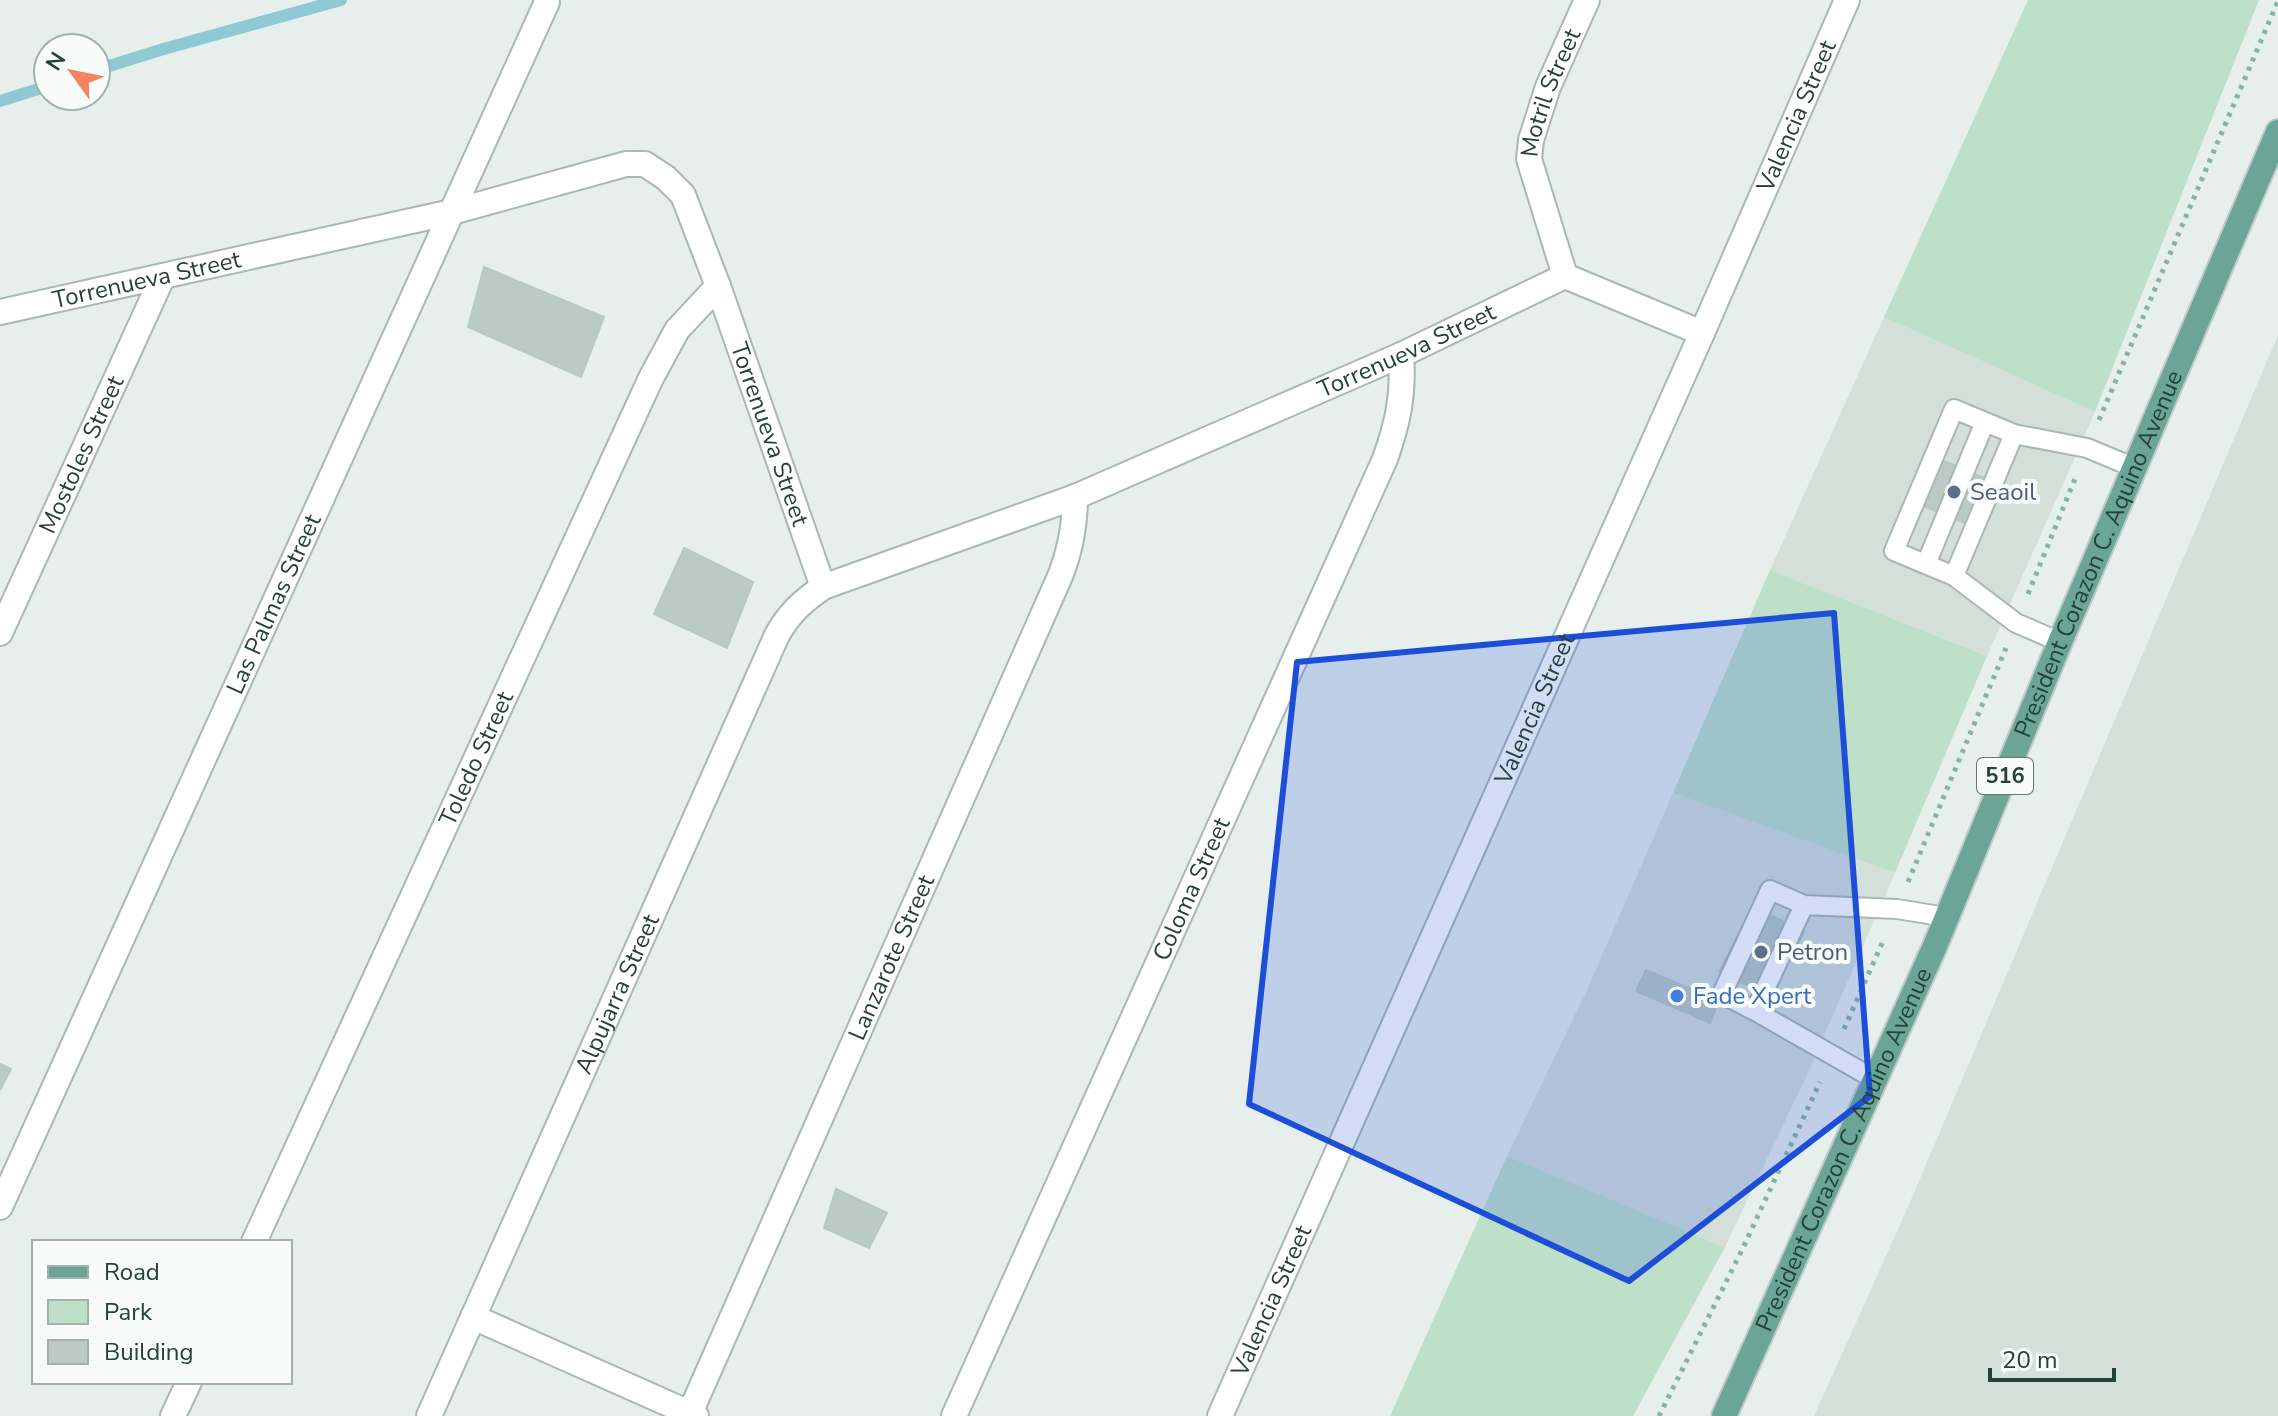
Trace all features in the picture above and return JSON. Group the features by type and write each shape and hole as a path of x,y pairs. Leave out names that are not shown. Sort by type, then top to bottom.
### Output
{"main road":[{"name":"President Corazon C. Aquino Avenue","path":"1724,1416 1876,1080 2278,132"}],"street":[{"name":"Motril Street","path":"1565,276 1529,159 1531,140 1548,87 1587,0"},
{"name":"Valencia Street","path":"1220,1416 1847,0"},
{"name":"Las Palmas Street","path":"0,1207 547,2"},
{"name":"Torrenueva Street","path":"0,312 452,212 626,164 645,164 666,178 683,195 823,587 1075,497 1401,355 1565,276"},
{"name":"Mostoles Street","path":"0,633 163,276"},
{"path":"1565,276 1702,333"},
{"name":"Toledo Street","path":"255,1240 651,378 677,330 718,286"},
{"name":"Coloma Street","path":"954,1416 1385,459 1402,397 1401,355"},
{"name":"Lanzarote Street","path":"693,1415 1061,574 1073,536 1075,497"},
{"name":"Alpujarra Street","path":"429,1416 777,635 798,605 823,587"},
{"path":"473,1317 693,1415"},
{"path":"173,1416 188,1384"}],"lane":[{"path":"2060,642 2016,623 1954,576 1894,551 1954,409 2014,434 2087,448 2135,468"},
{"path":"1926,564 1985,422"},
{"path":"1954,576 2014,434"},
{"path":"1876,1080 1833,1053 1722,994 1770,890 1804,905 1897,909 1946,917"},
{"path":"1755,1011 1804,905"}],"path":[{"path":"1659,1416 1742,1250 1897,909 2087,448 2278,1"}],"highlighted area":[{"path":"1834,613 1870,1096 1629,1281 1249,1104 1297,662"}],"shaded area":[{"path":"1884,317 2095,412 1987,656 1770,570"},
{"path":"2278,335 2278,1416 1814,1416 1908,1207"},
{"path":"1673,793 1895,873 1805,1079 1725,1247 1507,1156 1587,990"}],"green space":[{"path":"2028,0 2259,0 2095,412 1884,317"},
{"path":"1770,570 1987,656 1895,873 1673,793"},
{"path":"1507,1156 1725,1247 1633,1416 1390,1416"}],"building":[{"path":"484,267 604,317 581,377 468,327"},
{"name":"Seaoil","path":"1925,453 2001,485 1982,530 1906,499"},
{"path":"684,548 753,582 727,648 654,614"},
{"name":"Petron","path":"1753,906 1804,932 1771,997 1719,972"},
{"name":"Fade Xpert","path":"1646,970 1719,1001 1710,1023 1636,991"},
{"path":"0,1064 11,1069 0,1090"},
{"path":"836,1189 887,1213 869,1248 824,1228"}],"waterway":[{"path":"112,65 341,0"},
{"path":"0,101 32,91"}],"place":[{"name":"Seaoil","path":"1954,492"},
{"name":"Petron","path":"1761,952"},
{"name":"Fade Xpert","path":"1677,996"}]}
